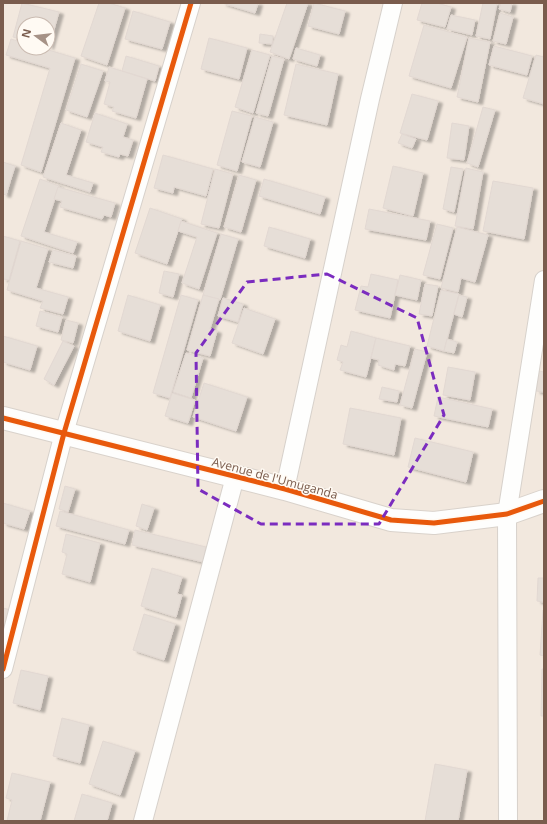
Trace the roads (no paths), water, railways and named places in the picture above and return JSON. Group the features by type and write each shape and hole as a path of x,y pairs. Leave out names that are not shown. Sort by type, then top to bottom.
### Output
{"street":[{"path":"3,669 64,433 191,3"},
{"path":"285,489 368,107 393,3"},
{"path":"508,821 506,514 544,280"},
{"name":"Avenue de l'Umuganda","path":"3,418 285,489 391,520 434,523 506,514 544,501"},
{"path":"143,821 235,477"}]}
